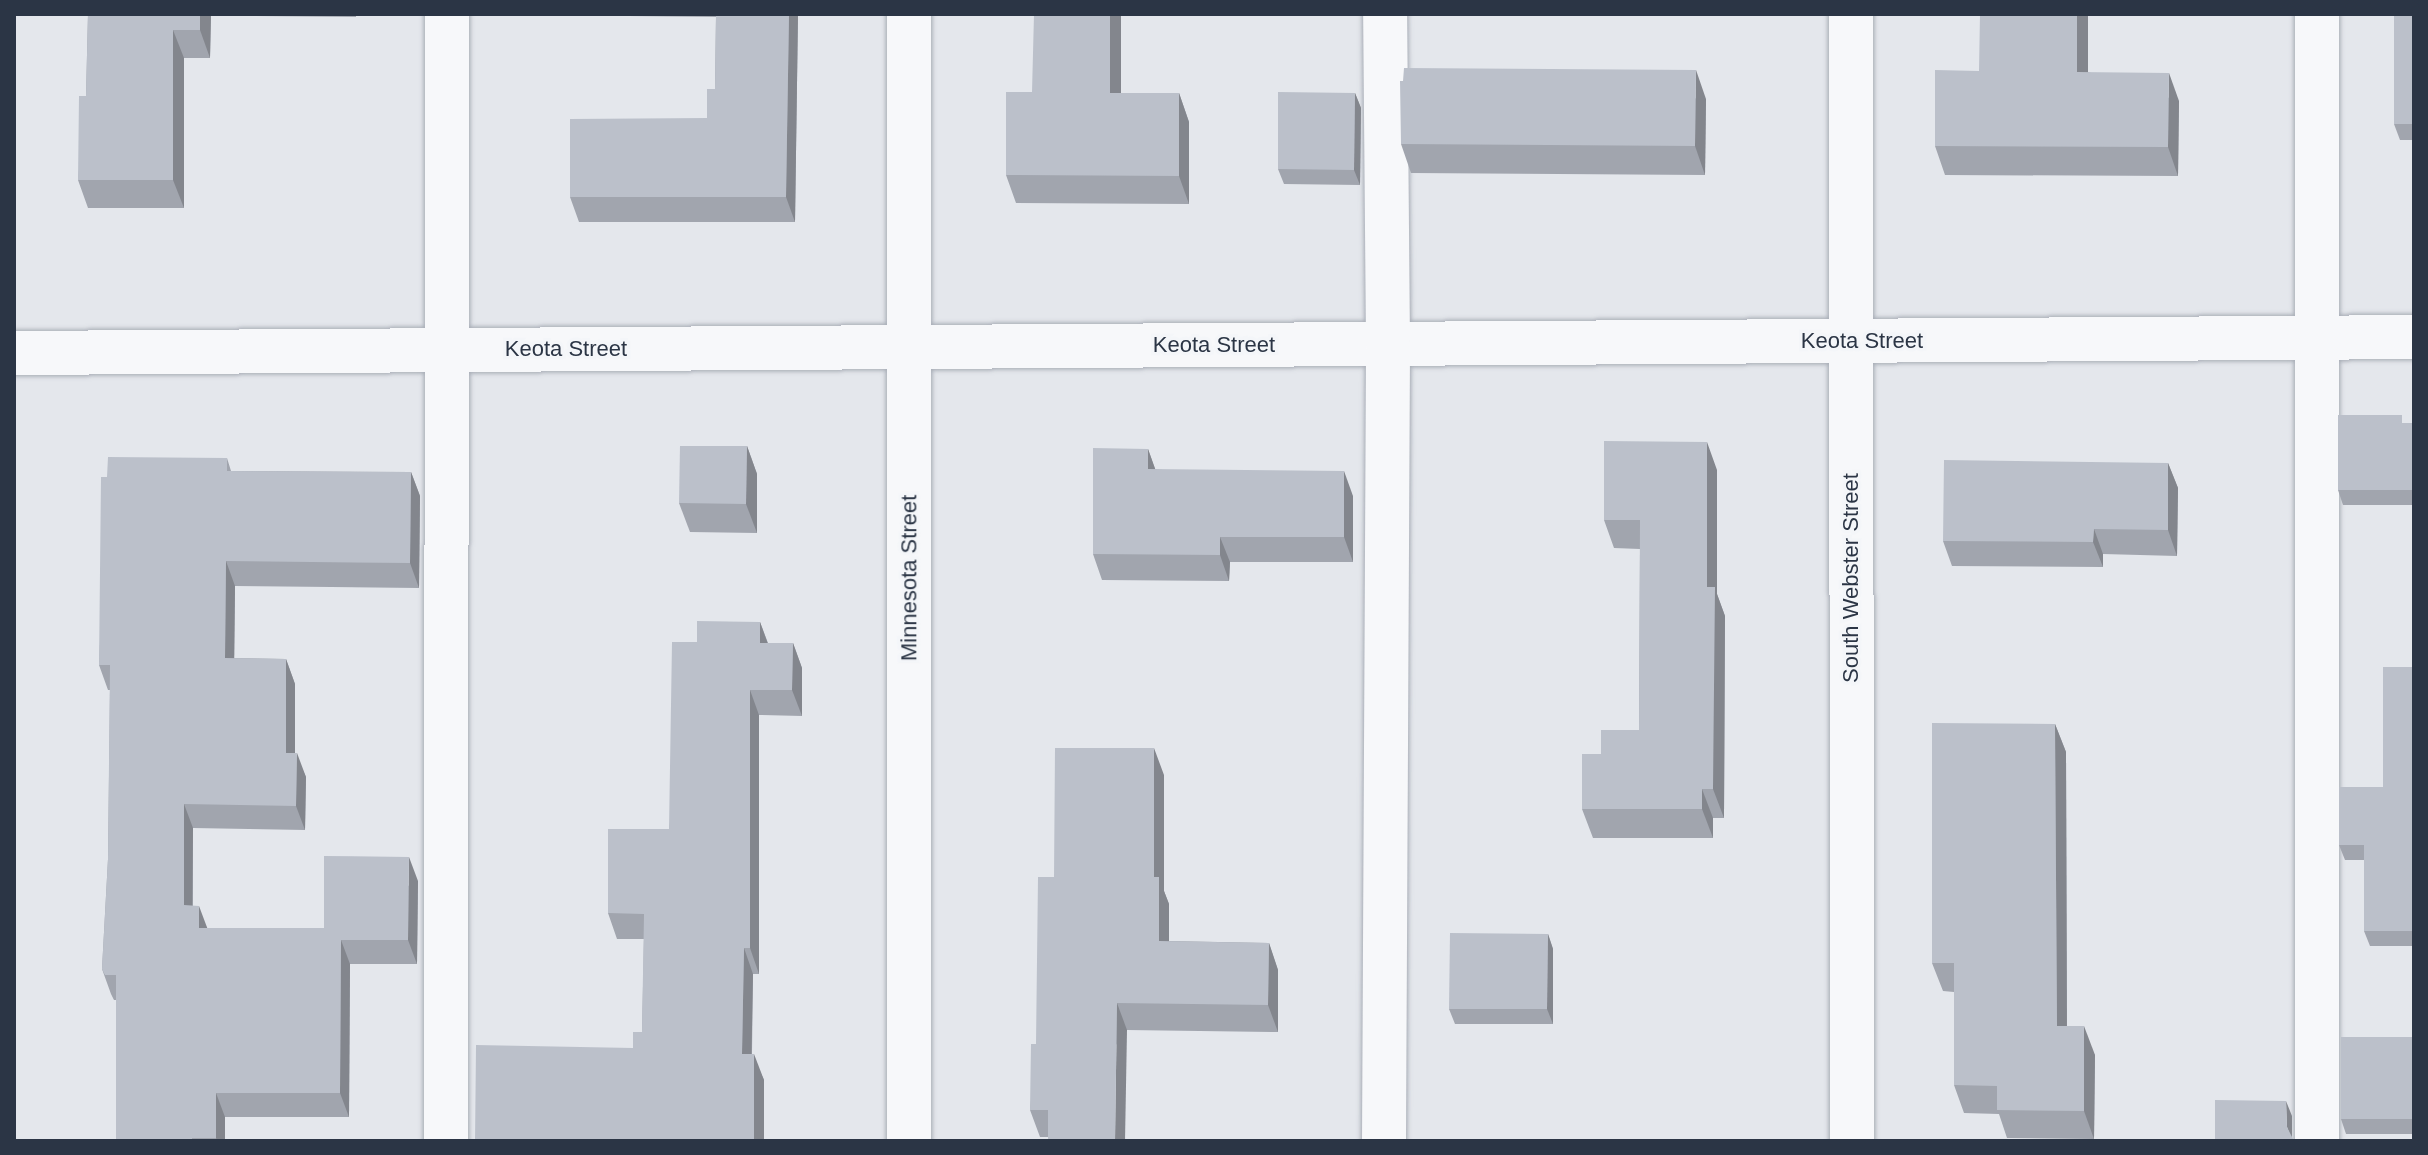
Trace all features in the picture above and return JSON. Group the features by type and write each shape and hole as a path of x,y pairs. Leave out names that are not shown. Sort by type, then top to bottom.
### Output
{"street":[{"path":"446,1141 447,14"},
{"name":"Minnesota Street","path":"909,14 909,1141"},
{"path":"1384,1141 1388,343 1385,14"},
{"name":"South Webster Street","path":"1851,14 1852,1141"},
{"path":"2317,14 2317,1141"},
{"name":"Keota Street","path":"14,353 2414,337"}],"building":[{"path":"88,14 200,14 200,30 173,30 173,180 78,180 79,96 86,96"},
{"path":"716,14 789,14 786,197 570,197 570,119 707,118 707,89 715,89"},
{"path":"1034,14 1110,14 1110,93 1179,93 1179,176 1006,175 1006,92 1032,92"},
{"path":"1980,14 2077,14 2077,72 2169,73 2168,147 1935,146 1935,70 1979,71"},
{"path":"2394,14 2414,14 2414,124 2394,124"},
{"path":"1404,68 1696,70 1695,146 1401,144 1400,81 1403,81"},
{"path":"1278,92 1355,93 1354,170 1278,169"},
{"path":"2338,415 2402,415 2402,423 2414,423 2414,490 2338,490"},
{"path":"1604,441 1707,442 1707,587 1715,587 1713,789 1702,789 1702,809 1582,809 1582,754 1601,754 1601,730 1639,730 1640,520 1604,520"},
{"path":"680,446 747,446 746,504 679,503"},
{"path":"1093,448 1148,449 1148,469 1344,471 1344,537 1220,537 1220,555 1093,554"},
{"path":"108,457 227,458 227,471 411,472 410,563 226,561 225,658 286,659 286,753 297,753 296,806 184,804 184,905 199,906 199,928 324,928 324,856 409,857 408,940 341,940 340,1093 216,1093 216,1138 116,1141 116,975 105,975 102,969 108,859 110,665 99,665 101,477 107,477"},
{"path":"1944,460 2168,463 2168,530 2094,529 2093,542 1943,541"},
{"path":"697,621 760,622 760,643 793,643 792,690 750,690 750,948 744,948 742,1054 754,1054 754,1141 475,1141 476,1045 633,1048 633,1032 642,1032 644,914 608,913 608,829 669,829 672,642 697,642"},
{"path":"2383,667 2414,667 2414,931 2364,931 2364,845 2339,845 2339,787 2383,787"},
{"path":"1932,723 2055,724 2057,1026 2084,1026 2084,1111 1997,1110 1997,1086 1954,1085 1954,963 1932,963"},
{"path":"1055,748 1154,748 1154,877 1159,877 1159,941 1269,943 1268,1005 1117,1003 1115,1141 1048,1141 1048,1110 1030,1110 1031,1044 1036,1044 1038,877 1054,877"},
{"path":"1450,933 1548,934 1547,1009 1449,1009"},
{"path":"2341,1037 2412,1037 2412,1119 2341,1119"},
{"path":"2215,1100 2286,1101 2287,1127 2294,1141 2215,1141"}]}
